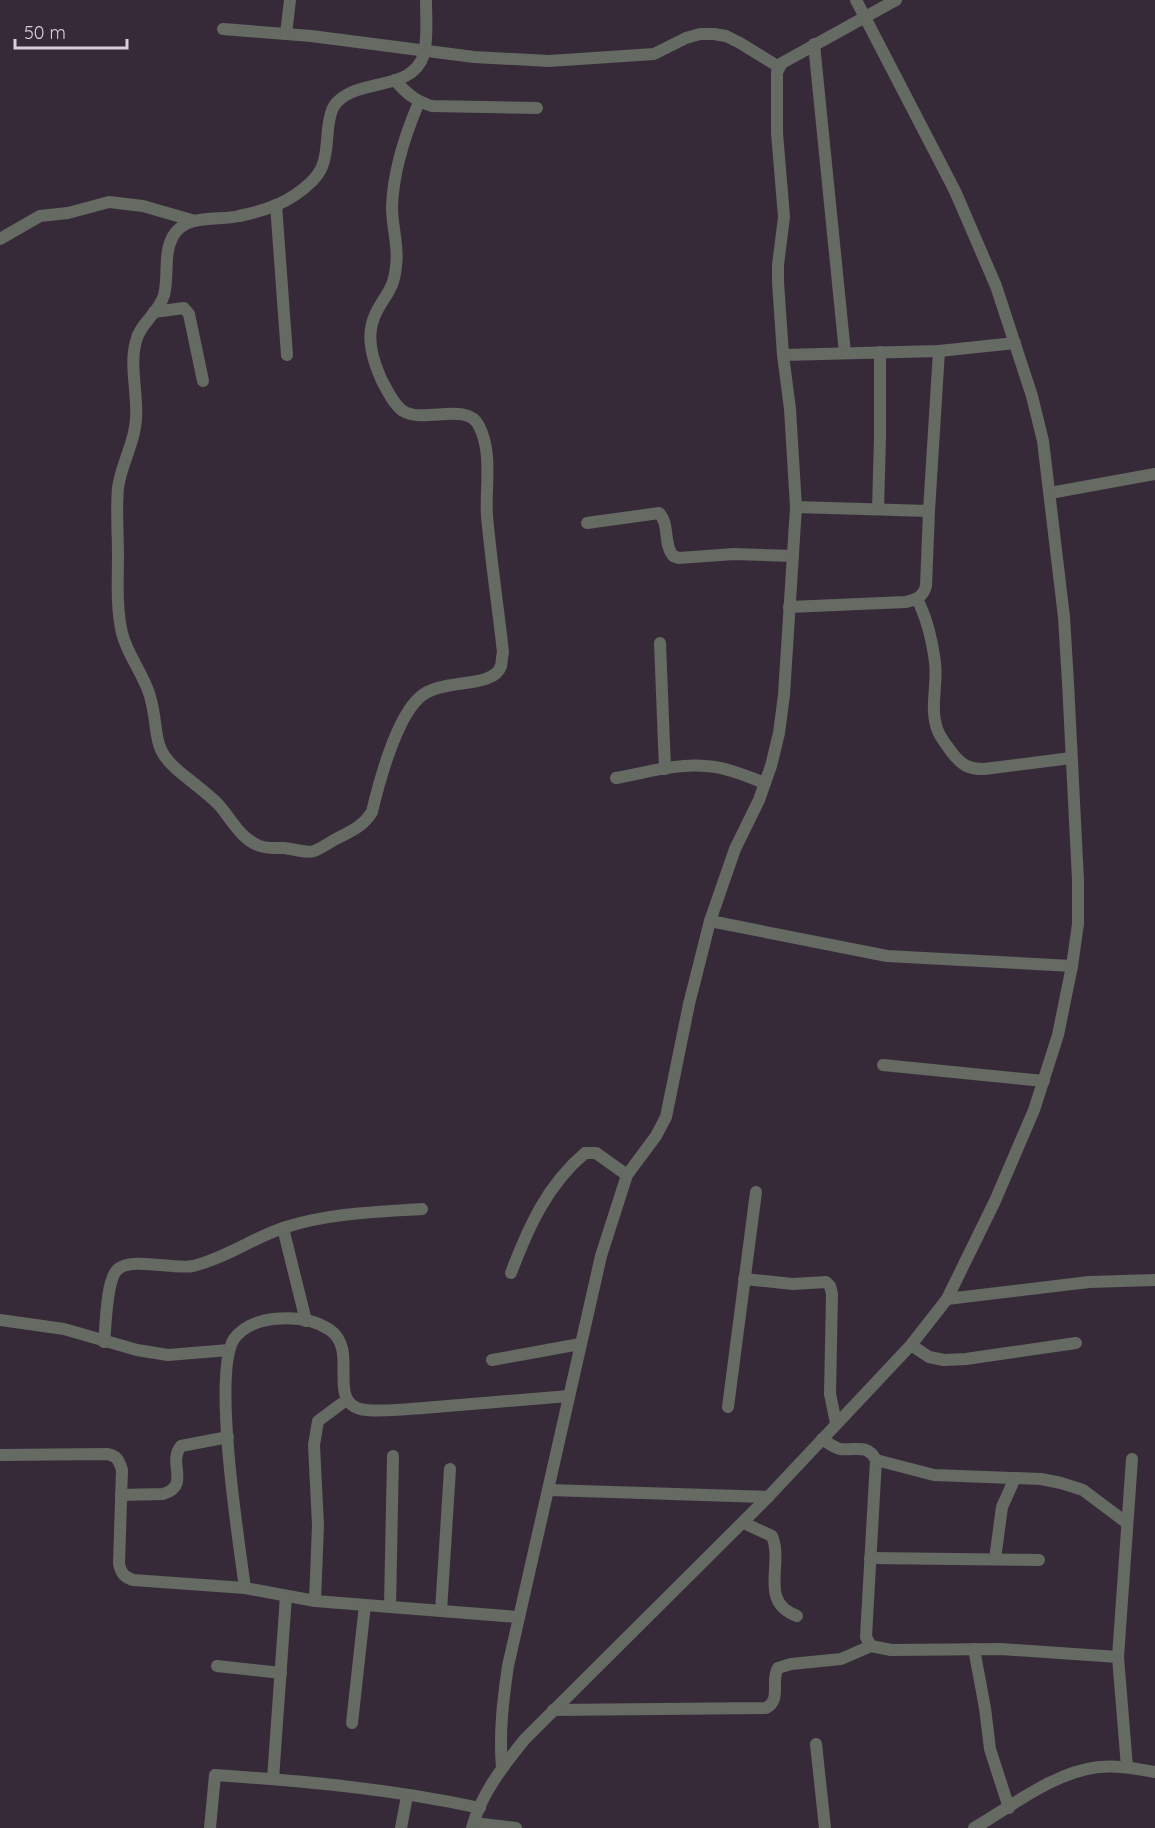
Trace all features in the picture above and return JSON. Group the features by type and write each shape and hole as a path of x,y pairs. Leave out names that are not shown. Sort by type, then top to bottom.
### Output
{"street":[{"path":"286,34 290,0"},
{"path":"0,239 40,216 68,213 109,202 143,206 195,220 236,217 276,205 294,196 321,172 325,163 333,108 344,96 357,90 395,80 409,73 420,63 425,51 426,0"},
{"path":"516,1828 473,1826 489,1788 525,1739 744,1523 911,1345 947,1299 1017,1152 1044,1081 1058,1035 1072,966 1078,924 1078,880 1064,617 1043,441 996,286 955,191 856,0"},
{"path":"502,1768 500,1743 502,1708 518,1617 601,1256 627,1175 656,1136 666,1117 689,1004 710,921 735,849 759,800 771,766 780,724 784,695 796,507 778,274 784,217 777,134 777,72 782,63 896,0"},
{"path":"223,29 515,60 549,61 654,54 686,38 700,34 714,34 726,36 741,43 779,67"},
{"path":"814,44 845,353"},
{"path":"395,80 409,95 419,102 432,106 537,108"},
{"path":"195,220 183,226 174,236 167,254 165,292 161,302 136,338 133,354 136,420 134,435 121,470 118,490 118,592 122,633 149,695 156,735 166,760 219,805 248,840 258,846 269,848 314,852 359,828 367,821 372,812 397,733 410,707 420,696 442,685 484,680 493,676 501,667 503,652 487,516 487,462 482,432 473,418 465,415 416,415 403,411 378,372 370,345 374,317 394,282 397,264 393,224 393,187 406,132 419,102"},
{"path":"276,205 287,355"},
{"path":"154,312 184,308 189,314 203,381"},
{"path":"783,355 939,351 1015,343"},
{"path":"789,607 906,602 924,594 939,351"},
{"path":"878,509 880,352"},
{"path":"1050,493 1155,474"},
{"path":"796,507 929,510"},
{"path":"586,523 658,513 664,520 668,546 673,556 679,558 754,554 793,556"},
{"path":"917,599 924,612 935,662 937,682 934,718 938,731 963,765 972,769 984,769 1071,758"},
{"path":"660,643 665,769"},
{"path":"616,778 665,769 706,766 730,771 765,783"},
{"path":"710,921 819,940 887,956 1072,966"},
{"path":"883,1065 1044,1081"},
{"path":"511,1273 536,1212 580,1156 591,1151 596,1153 627,1175"},
{"path":"728,1407 756,1192"},
{"path":"104,1341 111,1281 115,1272 122,1266 132,1264 191,1266 211,1261 283,1228 312,1220 422,1209"},
{"path":"283,1228 306,1321"},
{"path":"744,1279 793,1284 825,1282 830,1286 832,1294 831,1394 836,1423"},
{"path":"947,1299 1089,1282 1155,1280"},
{"path":"245,1588 228,1437 226,1373 229,1350 244,1329 258,1321 286,1319 306,1321 332,1331 341,1343 345,1356 343,1386 345,1397 351,1406 362,1410 569,1396"},
{"path":"0,1320 64,1329 137,1350 168,1355 229,1350"},
{"path":"911,1345 929,1357 944,1360 966,1359 1076,1343"},
{"path":"492,1360 580,1344"},
{"path":"315,1601 318,1525 314,1445 318,1421 341,1404"},
{"path":"121,1495 170,1492 176,1487 178,1480 176,1455 181,1446 228,1437"},
{"path":"822,1438 842,1449 865,1448 876,1460 866,1637 871,1646"},
{"path":"0,1455 115,1455 122,1470 118,1564 120,1571 126,1577 134,1580 245,1588 315,1601 518,1617"},
{"path":"390,1607 393,1456"},
{"path":"1127,1767 1118,1658 1132,1459"},
{"path":"876,1460 934,1474 1061,1483 1083,1490 1127,1523"},
{"path":"441,1611 450,1469"},
{"path":"995,1559 1002,1507 1015,1478"},
{"path":"549,1490 768,1497"},
{"path":"744,1523 772,1536 776,1594 779,1604 784,1610 797,1616"},
{"path":"870,1558 1039,1560"},
{"path":"273,1779 286,1596"},
{"path":"352,1723 365,1605"},
{"path":"553,1710 766,1708 772,1706 774,1701 775,1673 778,1668 791,1664 841,1659 871,1646 891,1650 1046,1651 1118,1658"},
{"path":"974,1649 990,1749 1009,1808"},
{"path":"217,1666 280,1673"},
{"path":"816,1744 825,1828"},
{"path":"979,1827 1066,1776 1098,1767 1127,1767 1155,1772"},
{"path":"210,1828 215,1775 273,1779 442,1800 480,1808"},
{"path":"401,1828 407,1796"}]}
